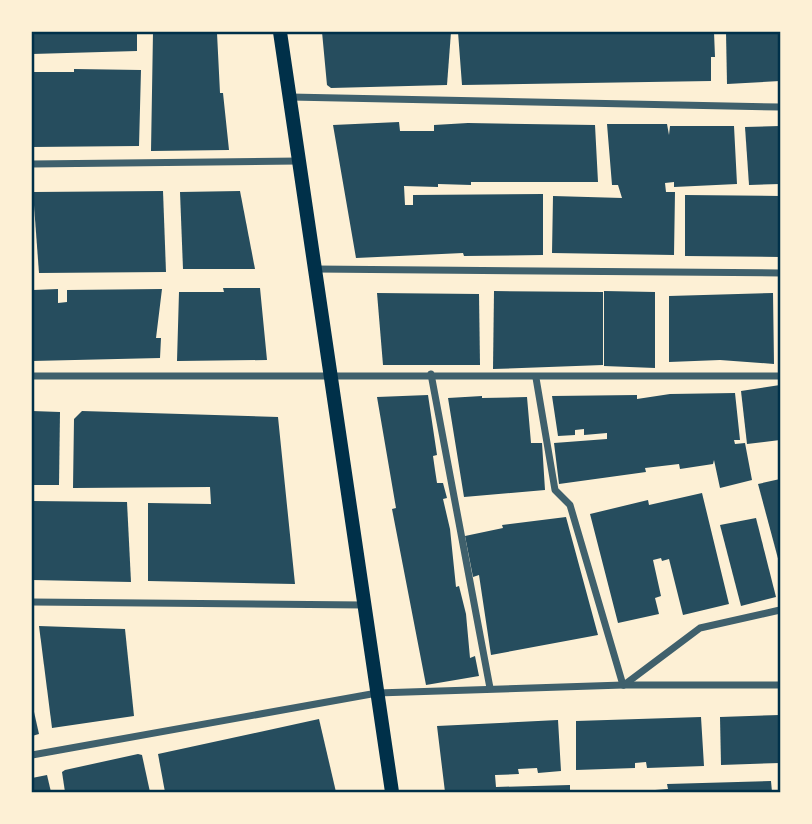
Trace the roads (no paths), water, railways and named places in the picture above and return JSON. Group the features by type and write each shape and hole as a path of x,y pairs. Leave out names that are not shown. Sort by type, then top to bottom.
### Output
{"main road":[{"path":"280,32 392,793"}],"street":[{"path":"289,97 780,107"},
{"path":"32,164 299,161"},
{"path":"315,269 780,272"},
{"path":"431,374 491,688"},
{"path":"32,376 780,376"},
{"path":"536,378 555,490 570,505 623,685"},
{"path":"32,602 365,605"},
{"path":"623,685 700,628 780,610"},
{"path":"32,755 377,692 623,685 780,685"}]}
